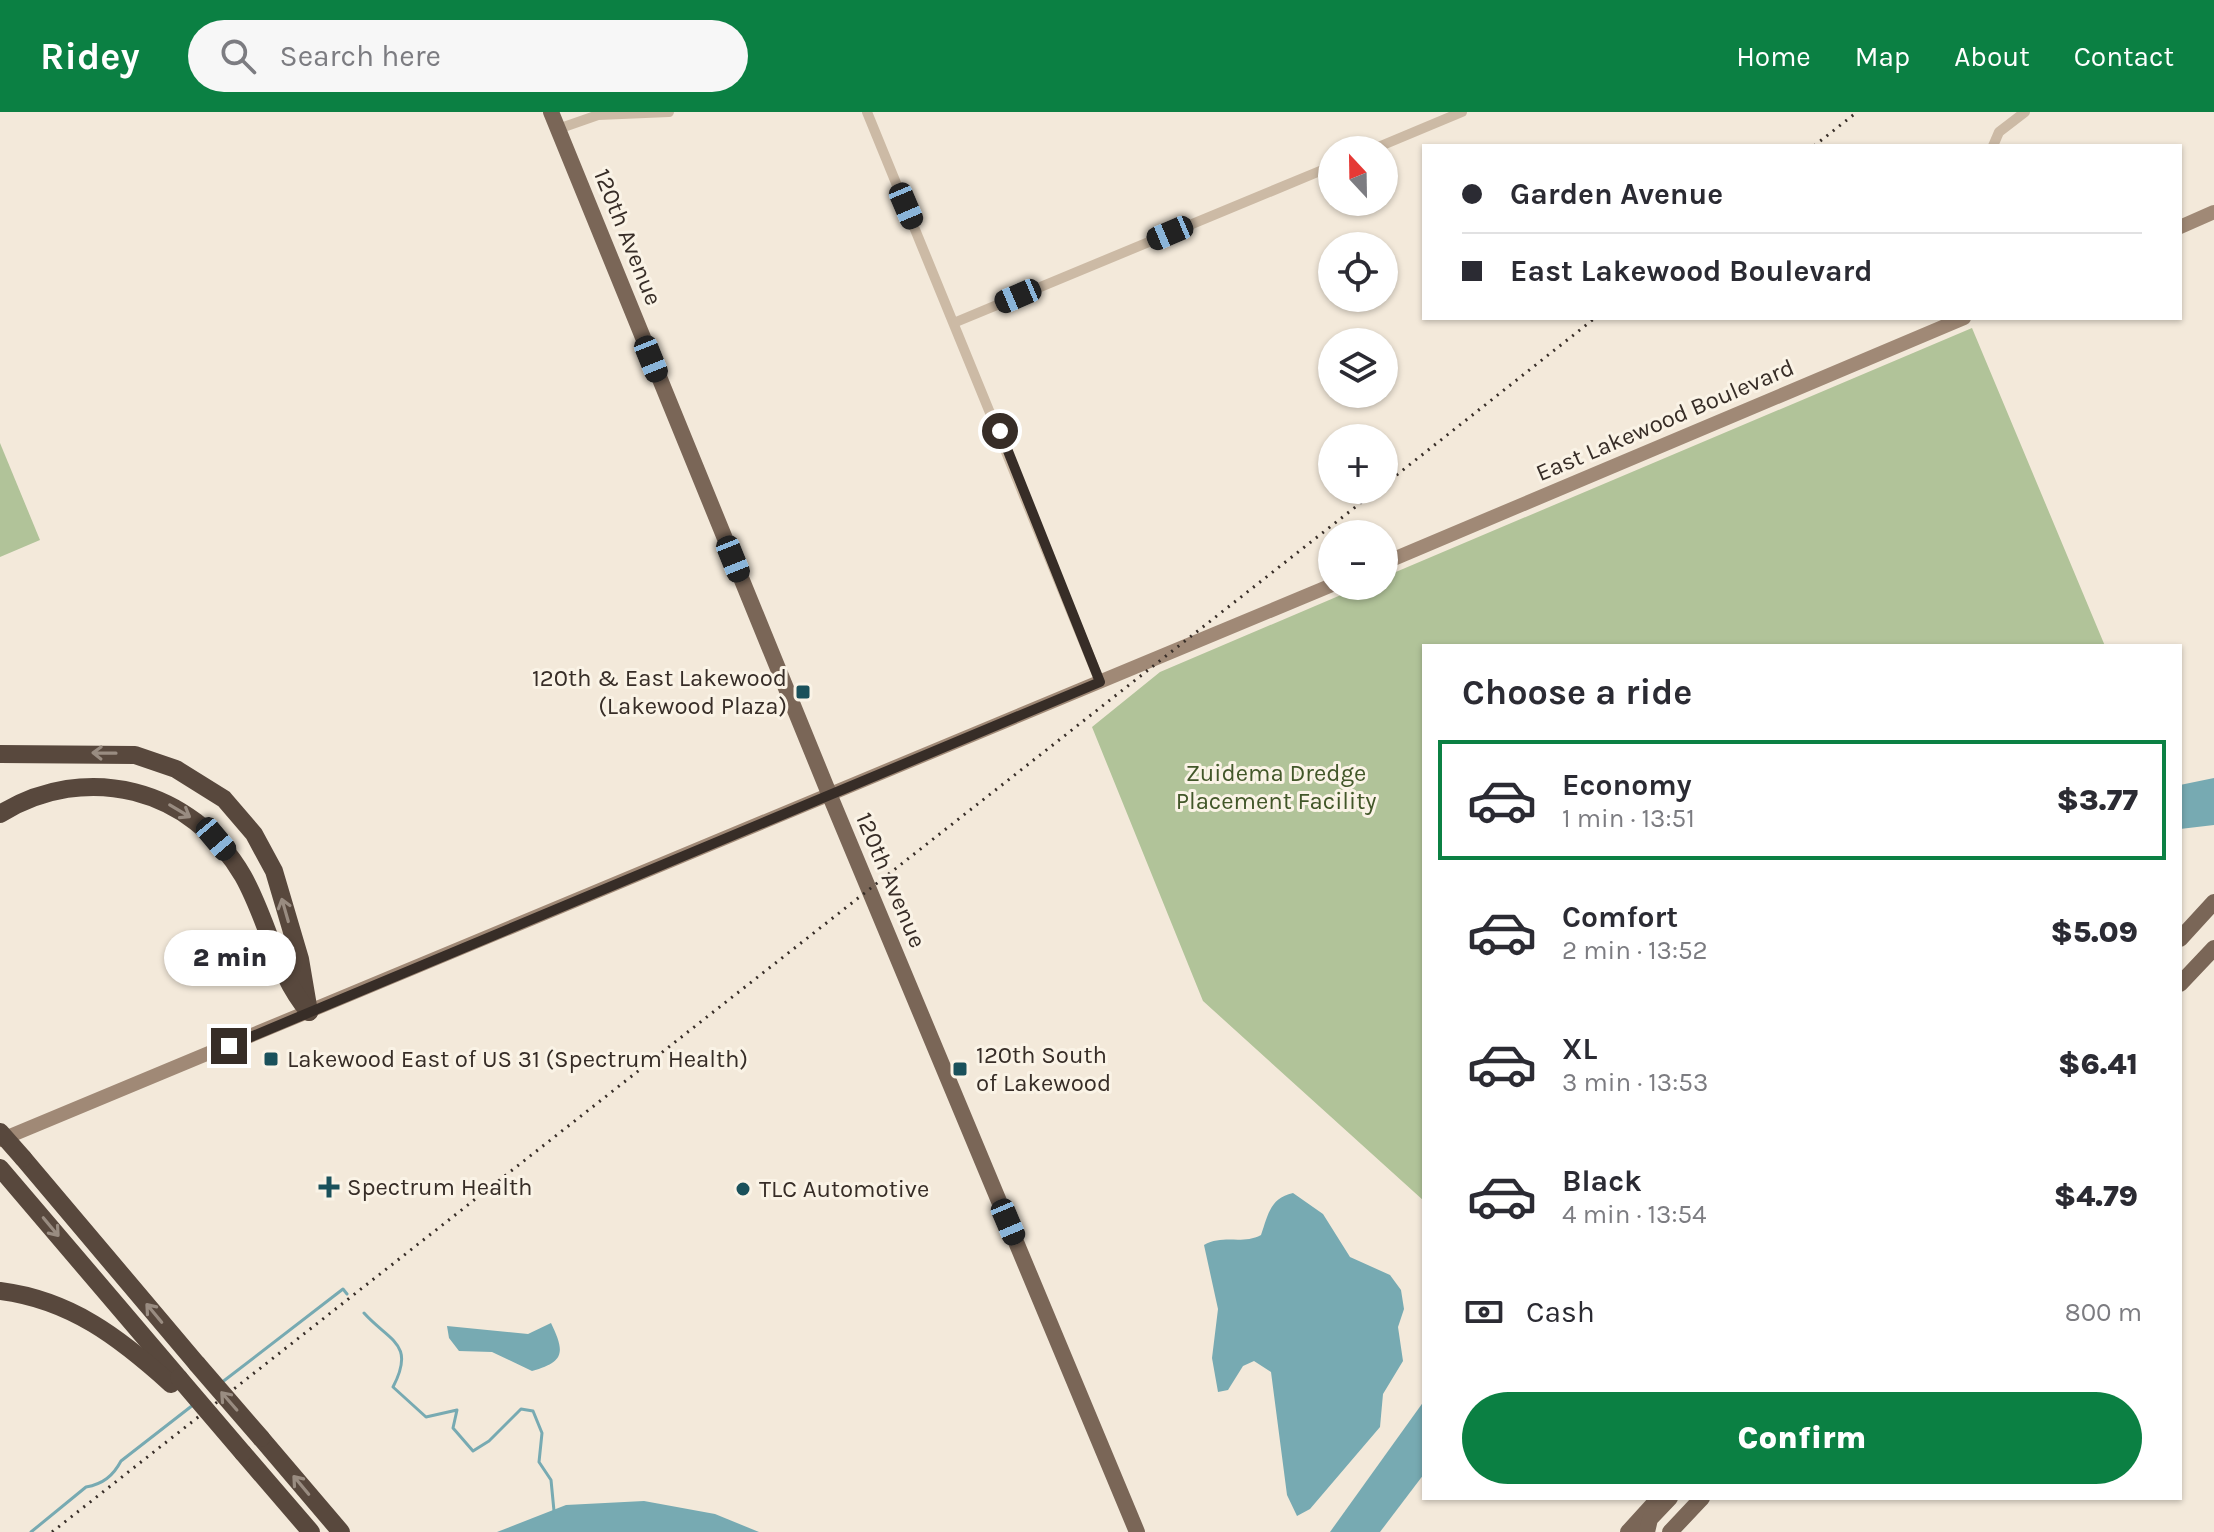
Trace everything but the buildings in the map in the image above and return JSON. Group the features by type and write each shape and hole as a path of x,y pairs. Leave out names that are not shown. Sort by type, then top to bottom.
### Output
{"highway":[{"path":"0,754 135,755 176,769 213,791 245,822 274,871 300,959 309,1012"},
{"path":"0,814 44,793 98,786 140,792 179,809 216,839 235,864 258,908 294,995 309,1012"},
{"path":"0,1132 341,1532"},
{"path":"0,1168 175,1381 230,1437 311,1532"},
{"path":"0,1291 40,1299 97,1324 175,1381"}],"main road":[{"name":"120th Avenue","path":"551,112 830,796 1137,1532"},
{"path":"2182,226 2214,212"},
{"name":"East Lakewood Boulevard","path":"1398,557 1959,320"},
{"path":"0,1140 1318,591"},
{"path":"2182,937 2214,902"},
{"path":"2182,982 2214,948"},
{"path":"1628,1532 1657,1500"},
{"path":"1647,1532 1650,1519 1668,1500"},
{"path":"1670,1532 1700,1500"}],"street":[{"path":"558,129 598,115 669,112"},
{"path":"867,112 956,322 1100,682"},
{"path":"1398,139 1462,112"},
{"path":"1994,144 1999,132 2025,112"},
{"path":"956,322 1318,172"}],"green space":[{"name":"Zuidema Dredge Placement Facility","path":"1972,328 2104,644 1422,644 1422,1199 1203,1001 1092,727 1160,672 1329,600 1398,600 1398,571"},
{"path":"0,443 40,540 0,557"}],"water":[{"path":"2214,778 2214,825 2182,829 2182,785"},
{"path":"1293,1193 1323,1214 1350,1257 1390,1275 1401,1290 1404,1309 1398,1327 1403,1361 1383,1394 1380,1427 1310,1509 1297,1516 1287,1495 1271,1372 1254,1361 1243,1366 1228,1390 1218,1392 1212,1358 1218,1309 1204,1245 1261,1235 1275,1203"},
{"path":"551,1323 559,1341 559,1354 551,1364 532,1371 492,1352 459,1351 449,1338 447,1326 528,1334"},
{"path":"1422,1404 1422,1477 1380,1532 1330,1532"},
{"path":"644,1501 715,1514 759,1532 497,1532 566,1505"}],"waterway":[{"path":"221,1383 343,1289 347,1294"},
{"path":"364,1313 401,1352 402,1361 393,1387 426,1417 457,1410 453,1428 473,1451 489,1441 521,1409 533,1411 542,1433 539,1462 551,1480 554,1511"},
{"path":"31,1532 86,1487 107,1478 121,1461 193,1405"}],"railway":[{"path":"1817,144 1857,112"},
{"path":"1398,474 1592,320"},
{"path":"52,1532 1359,504"}],"place":[{"name":"120th & East Lakewood (Lakewood Plaza)","path":"803,692"},
{"name":"Lakewood East of US 31 (Spectrum Health)","path":"271,1059"},
{"name":"120th South of Lakewood","path":"960,1069"},
{"name":"Spectrum Health","path":"329,1187"},
{"name":"TLC Automotive","path":"743,1189"}],"route":[{"path":"229,1046 1100,682 1000,431"}]}
